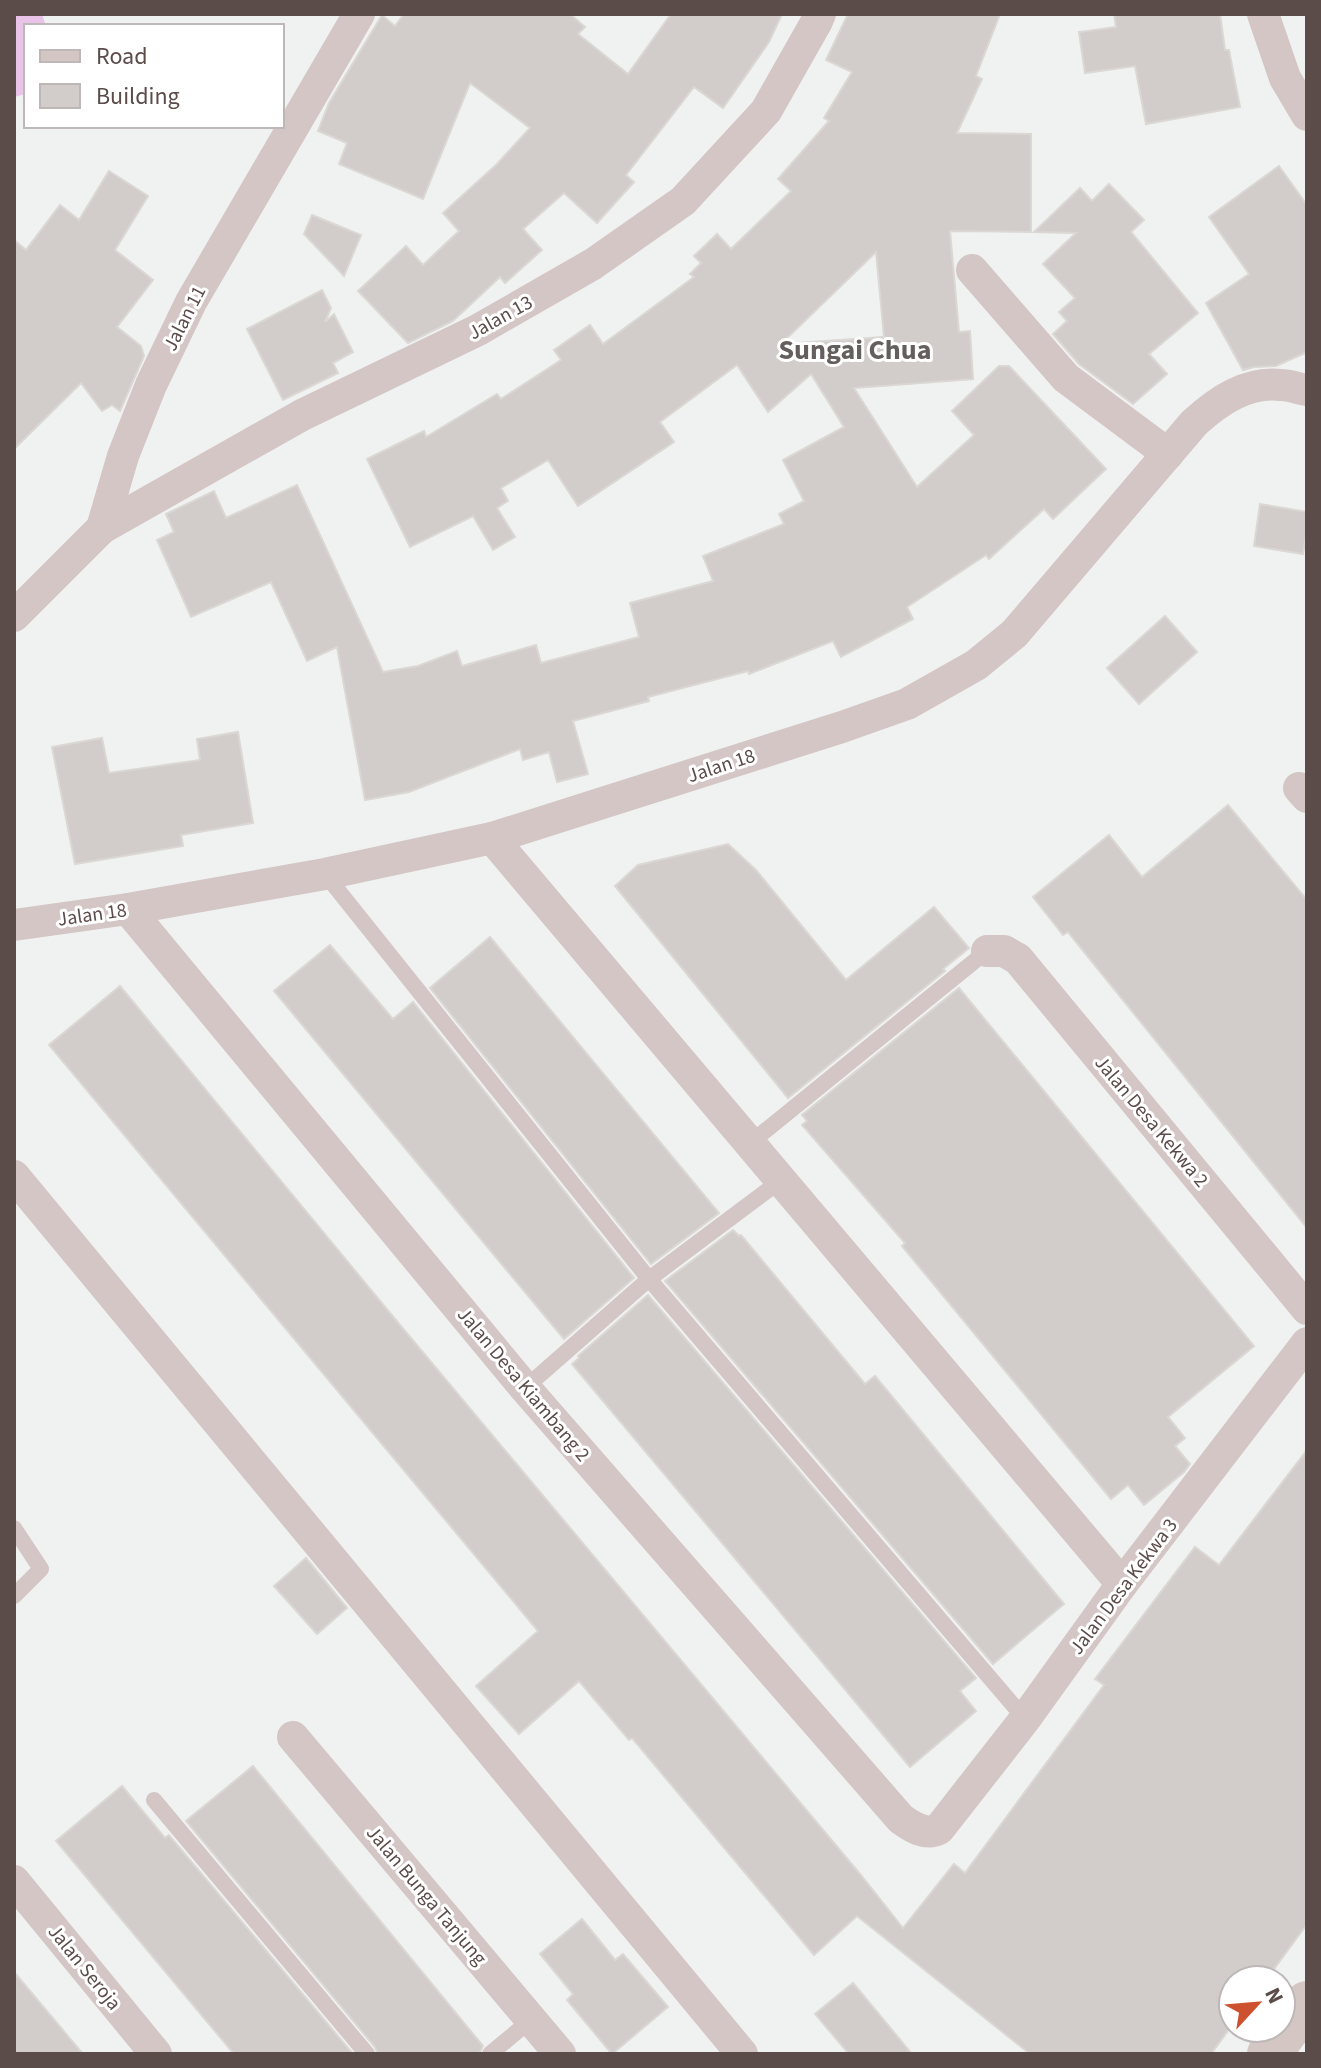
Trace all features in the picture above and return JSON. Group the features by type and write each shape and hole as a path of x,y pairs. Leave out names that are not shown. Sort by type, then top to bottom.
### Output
{"street":[{"name":"Jalan 13","path":"102,528 302,415 478,330 593,264 683,201 766,111 820,14"},
{"path":"1263,14 1285,78 1307,115"},
{"name":"Jalan 11","path":"14,616 102,528 123,456 145,399 191,302 348,17"},
{"path":"972,270 1066,378 1168,454"},
{"name":"Jalan 18","path":"14,925 128,909 325,874 492,838 907,704 976,665 1014,634 1194,423 1215,404 1248,388 1280,384 1307,390"},
{"path":"492,838 1122,1584"},
{"name":"Jalan Desa Kiambang 2","path":"128,909 525,1388 901,1819 913,1828 934,1832 939,1829"},
{"name":"Jalan Desa Kekwa 2","path":"987,951 1004,951 1018,959 1307,1309"},
{"path":"14,1176 742,2054"},
{"name":"Jalan Desa Kekwa 3","path":"939,1829 1307,1343"},
{"name":"Jalan Bunga Tanjung","path":"293,1737 560,2054"},
{"name":"Jalan Seroja","path":"14,1881 156,2054"},
{"path":"1269,2054 1307,2003"}],"lane":[{"path":"325,874 649,1279 1025,1719"},
{"path":"749,1144 987,951"},
{"path":"525,1388 649,1279 780,1181"},
{"path":"14,1528 41,1569 14,1596"},
{"path":"154,1800 367,2054"},
{"path":"490,2054 532,2019"}],"shaded area":[{"path":"14,14 42,14 45,24 24,24 24,94 14,97"}],"building":[{"path":"404,14 570,14 585,27 578,34 628,74 671,14 782,14 769,42 723,108 694,87 626,175 634,182 597,223 564,193 523,229 542,250 505,283 500,277 453,321 408,343 358,291 406,246 423,265 459,231 443,213 497,164 530,128 470,83 423,199 339,164 347,143 318,131 329,103 382,15 395,26"},
{"path":"848,14 1000,14 976,76 982,79 957,133 1031,134 1031,232 950,231 959,332 970,331 973,379 854,388 917,487 974,435 952,411 999,366 1009,366 1106,469 1053,519 1044,509 989,559 986,555 907,607 913,619 841,657 833,641 749,674 748,671 648,697 649,701 573,721 588,774 557,782 549,752 523,760 520,749 409,792 365,800 337,647 307,661 271,582 191,617 157,540 174,532 166,514 214,491 226,518 297,485 383,672 418,666 457,651 462,666 536,645 541,663 639,637 630,603 713,581 703,556 784,524 779,514 804,501 783,460 844,427 811,374 768,412 737,365 660,422 674,442 578,506 548,460 501,488 508,501 497,508 515,537 493,550 473,516 410,547 367,459 424,431 426,437 497,394 501,399 561,360 554,350 590,325 603,344 694,277 690,274 701,263 694,256 717,234 731,249 791,191 778,179 829,121 824,118 852,72 826,60","holes":["876,252 884,337 781,344"]},
{"path":"1114,14 1220,14 1225,50 1229,50 1240,107 1146,124 1135,66 1085,73 1079,32 1116,27"},
{"path":"1279,166 1307,205 1307,352 1276,366 1243,370 1206,303 1249,274 1209,217"},
{"path":"109,171 148,196 115,250 153,280 117,327 141,346 144,356 120,411 112,405 102,411 81,383 14,449 14,240 26,250 60,205 79,220"},
{"path":"1109,184 1144,220 1131,232 1198,313 1149,354 1167,374 1133,404 1079,364 1053,334 1067,321 1059,312 1075,298 1043,264 1076,233 1034,232 1080,188 1092,201"},
{"path":"312,215 361,235 344,276 304,234"},
{"path":"322,290 331,308 325,322 334,314 353,352 333,363 338,373 283,400 247,329"},
{"path":"1260,504 1307,512 1303,554 1254,546"},
{"path":"1165,616 1197,652 1139,704 1107,668"},
{"path":"238,732 253,823 181,835 183,846 75,864 52,747 102,738 109,773 200,760 197,739"},
{"path":"1228,805 1307,900 1307,1228 1068,932 1063,935 1033,897 1109,835 1142,877"},
{"path":"728,844 756,870 846,980 934,907 969,948 788,1098 615,886 638,865"},
{"path":"490,937 719,1213 651,1264 430,988"},
{"path":"330,945 393,1019 413,1002 634,1278 564,1339 274,991"},
{"path":"120,986 903,1928 954,1864 965,1873 1104,1685 1095,1679 1195,1547 1219,1565 1307,1450 1307,1924 1278,1964 1217,1964 1218,2044 1211,2054 1030,2054 857,1916 814,1955 632,1738 629,1740 579,1681 519,1734 476,1686 538,1631 49,1045"},
{"path":"959,988 1254,1346 1168,1417 1185,1438 1175,1446 1190,1464 1144,1505 1128,1485 1111,1499 902,1246 905,1243 802,1125 807,1121 802,1115"},
{"path":"733,1230 741,1235 865,1384 875,1376 1064,1604 993,1664 665,1281"},
{"path":"648,1295 976,1678 960,1691 976,1711 910,1767 572,1364"},
{"path":"306,1558 347,1608 317,1634 274,1586"},
{"path":"253,1766 483,2046 479,2054 378,2054 186,1821"},
{"path":"122,1786 165,1838 169,1835 353,2054 234,2054 56,1841"},
{"path":"582,1919 615,1960 623,1954 668,2007 612,2054 567,2000 573,1994 540,1954"},
{"path":"14,1972 83,2054 14,2054"},
{"path":"853,1983 912,2054 849,2054 815,2014"}],"district":[{"name":"Sungai Chua","path":"855,349"}]}
